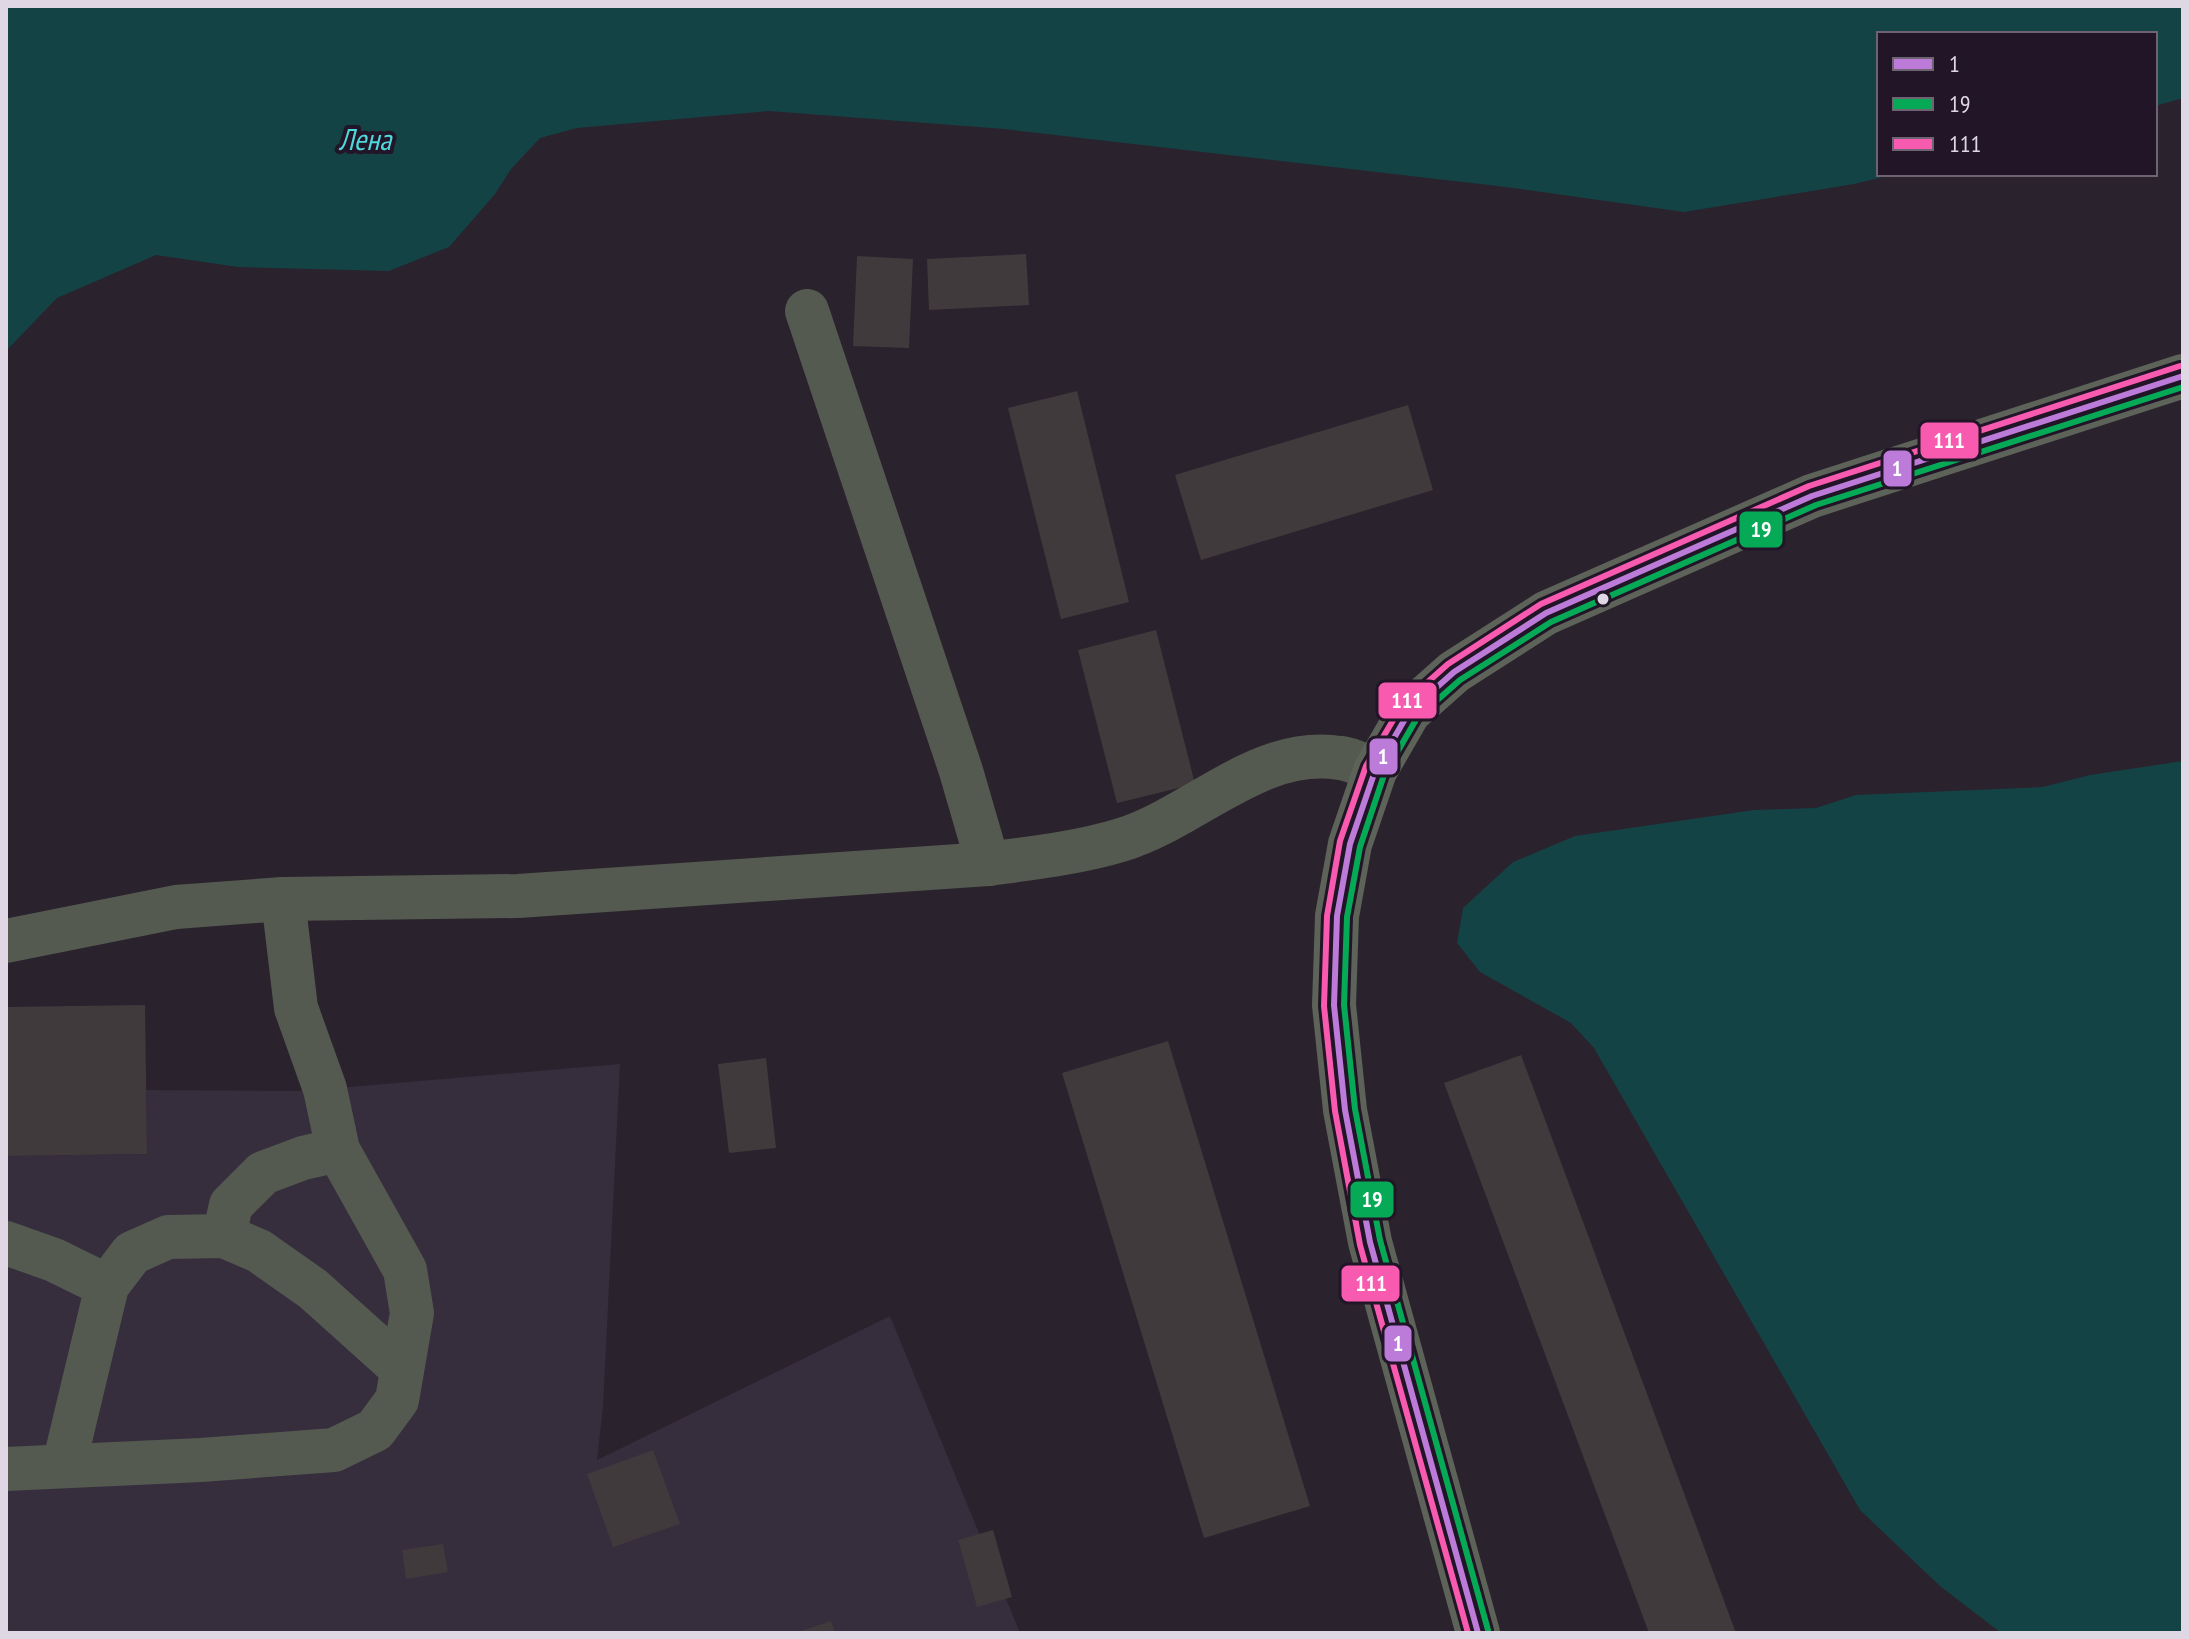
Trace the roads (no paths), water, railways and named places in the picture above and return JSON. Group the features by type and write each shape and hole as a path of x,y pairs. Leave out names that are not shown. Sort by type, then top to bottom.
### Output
{"main road":[{"path":"1478,1633 1370,1242 1345,1110 1334,1005 1337,916 1350,844 1375,771 1409,712 1454,672 1546,613 1812,496 2183,376"}],"lane":[{"path":"807,311 961,771 988,864"},
{"path":"6,941 176,907 283,899 518,896 988,864 1058,854 1123,840 1197,804 1254,771 1314,755 1344,758 1375,771"},
{"path":"6,1469 334,1450 375,1430 397,1400 412,1313 405,1270 338,1150 325,1089 296,1008 283,899"},
{"path":"224,1236 231,1205 263,1173 303,1158 338,1150"},
{"path":"64,1465 107,1286 132,1253 168,1237 224,1236 259,1251 313,1289 402,1369"},
{"path":"6,1243 54,1260 107,1286"}],"water":[{"name":"Лена","path":"6,6 2183,6 2183,98 2157,105 2157,32 1877,32 1877,176 1887,176 1684,212 1506,187 1004,129 769,111 577,128 540,138 449,247 389,271 238,267 156,255 57,298 6,351"},
{"path":"2183,761 2183,1633 2001,1633 1940,1586 1860,1510 1594,1048 1571,1023 1480,972 1457,943 1463,908 1513,862 1575,836 1754,810 1816,808 1856,795 2043,787 2090,775"}]}
